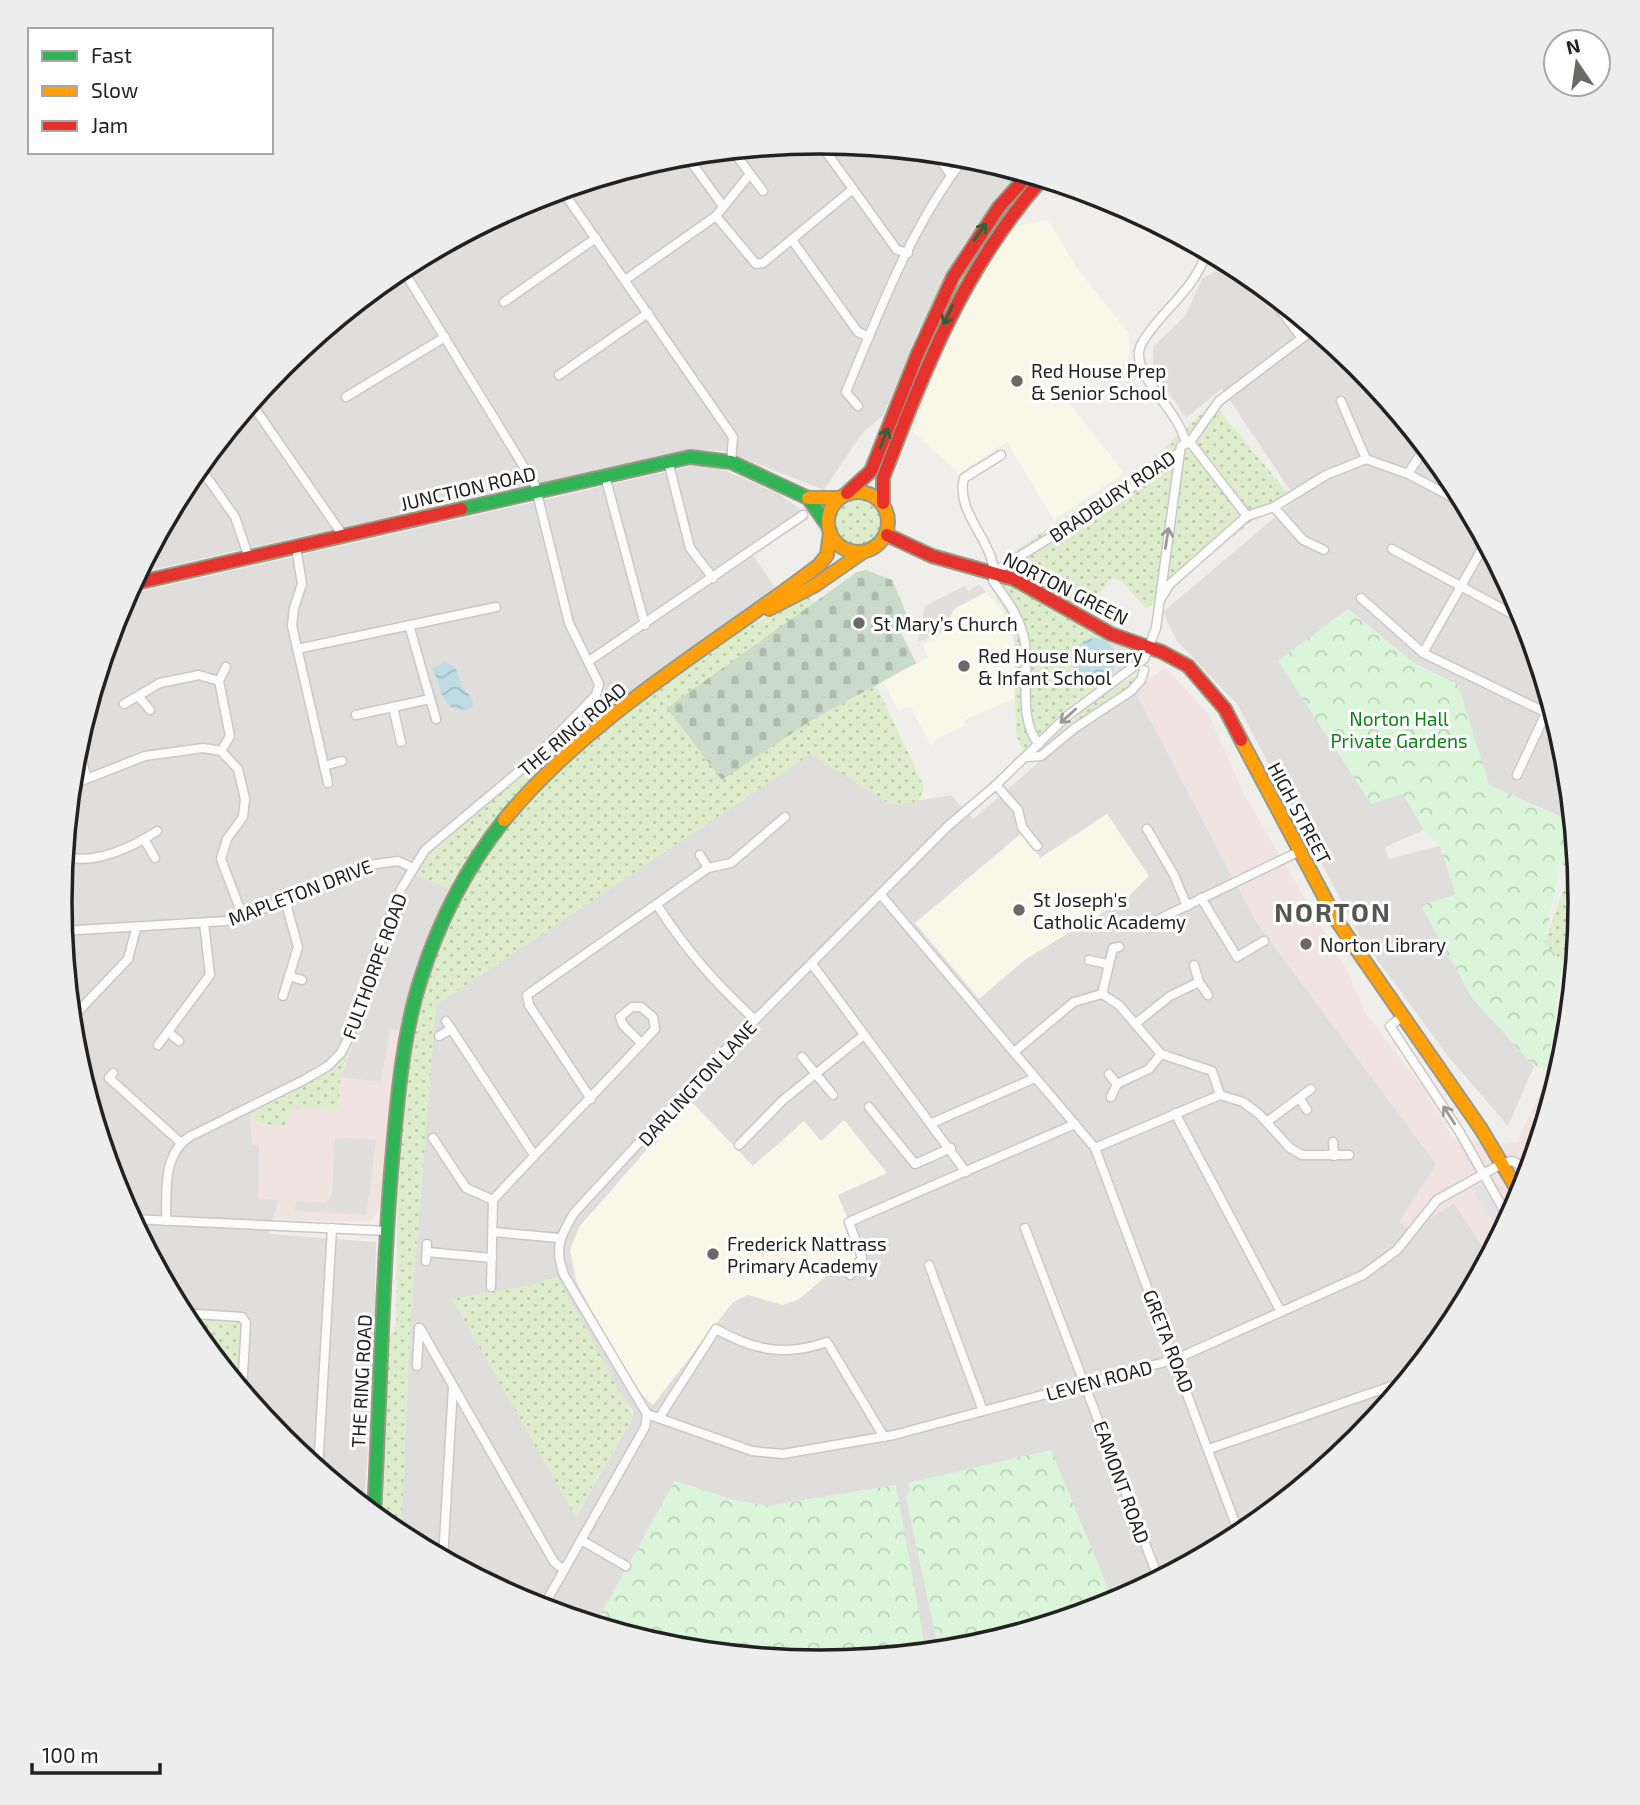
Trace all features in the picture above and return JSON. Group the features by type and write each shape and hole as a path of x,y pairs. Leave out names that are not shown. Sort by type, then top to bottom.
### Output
{"main road":[{"path":"829,530 828,515 843,495 871,471 949,282 980,232 1022,182"},
{"path":"808,498 836,543 844,548 863,552 881,543 887,535 889,524 883,503 883,478 952,306 992,237 1036,186"},
{"name":"JUNCTION ROAD","path":"145,581 668,461 699,457 731,463 808,498 843,495"},
{"path":"843,495 867,493 883,503"},
{"name":"THE RING ROAD","path":"375,1504 387,1231 400,1084 413,1007 434,942 474,863 517,802 576,746 820,565 827,555 829,530"},
{"name":"NORTON GREEN","path":"887,535 932,556 1014,579 1111,634 1149,646"},
{"name":"THE RING ROAD","path":"752,616 814,586 863,552"},
{"name":"HIGH STREET","path":"1149,646 1188,666 1225,709 1298,852 1337,921 1514,1182"}],"street":[{"path":"828,154 897,250 908,253"},
{"path":"740,159 763,191"},
{"path":"944,165 951,175"},
{"path":"693,166 723,206"},
{"path":"858,406 846,392 908,253 957,167"},
{"path":"625,281 716,216 750,174"},
{"path":"716,216 755,264 763,263 853,190"},
{"path":"568,198 733,437 731,463"},
{"path":"504,302 596,239"},
{"path":"792,240 858,332 869,337"},
{"path":"1203,260 1198,273 1141,344 1139,357 1142,370 1182,429 1188,443 1247,516"},
{"path":"409,277 538,492 569,623 589,661 803,515"},
{"path":"559,375 648,313"},
{"path":"1287,318 1302,338"},
{"name":"BRADBURY ROAD","path":"994,572 1132,488 1180,452 1219,401 1307,335"},
{"path":"346,397 445,337"},
{"path":"1341,401 1366,458"},
{"path":"256,410 344,537"},
{"name":"DARLINGTON LANE","path":"558,1238 574,1213 755,1020 956,819 1027,757 1083,702 1145,670 1149,646 1156,628 1180,452"},
{"path":"1002,455 964,478 962,485 969,513 994,572 993,581 1013,607 1025,642 1028,709 1033,737 1039,744"},
{"path":"1408,474 1420,455"},
{"path":"1157,606 1170,584 1247,516 1274,507 1326,475 1366,458 1408,474 1447,494"},
{"path":"668,461 690,548 713,578"},
{"path":"206,476 235,517 249,558"},
{"path":"605,476 645,625"},
{"path":"1274,507 1304,540 1324,550"},
{"path":"296,547 302,577 292,618 328,783"},
{"path":"1392,549 1509,612"},
{"path":"1423,653 1480,552"},
{"path":"1361,598 1423,653 1544,712"},
{"path":"297,649 496,607"},
{"path":"410,625 436,719"},
{"name":"FULTHORPE ROAD","path":"181,1143 304,1080 341,1054 350,1035 376,951 412,868 425,850 535,758 596,695 599,684 589,661"},
{"path":"221,751 230,736 219,681 226,667"},
{"path":"1027,757 1041,756 1075,728 1131,691 1145,670"},
{"path":"124,704 151,687 193,676 219,681"},
{"path":"139,697 150,710"},
{"path":"356,715 430,699"},
{"path":"393,707 401,742"},
{"path":"1517,775 1546,722"},
{"path":"82,780 145,756 203,748 221,751 238,769 245,799 243,817 227,839 221,859 243,917"},
{"path":"324,765 342,761"},
{"path":"84,767 88,778"},
{"path":"996,785 1018,810 1022,827 1037,846"},
{"path":"591,1099 529,1005 527,995 708,868 731,863 785,817"},
{"path":"1147,829 1174,875 1187,906"},
{"path":"73,856 111,853 157,831"},
{"path":"144,839 155,858"},
{"path":"1149,924 1298,852"},
{"path":"700,855 708,868"},
{"name":"MAPLETON DRIVE","path":"73,930 117,926 136,929 148,925 204,923 243,917 377,862 398,862 412,868"},
{"name":"GRETA ROAD","path":"881,895 1095,1148 1238,1523"},
{"path":"1201,898 1237,957 1264,941"},
{"path":"283,996 298,947 285,900"},
{"path":"657,905 697,963 755,1020"},
{"path":"158,1045 210,975 204,923"},
{"path":"80,1010 128,958 136,929"},
{"path":"1102,994 1107,964 1113,948 1119,947"},
{"path":"1089,960 1107,964"},
{"path":"812,964 966,1172"},
{"path":"1194,965 1199,982 1208,995"},
{"path":"289,976 302,980"},
{"path":"1135,1024 1170,996 1199,982"},
{"path":"1014,1052 1074,1002 1102,994 1113,999 1161,1054 1212,1071 1220,1095"},
{"path":"491,1287 493,1200 591,1099 642,1044 655,1029 653,1017 641,1007 632,1007 620,1017 642,1044"},
{"path":"1403,1016 1390,1026 1459,1131 1502,1208"},
{"path":"439,1036 449,1025 534,1155"},
{"path":"168,1032 179,1041"},
{"path":"739,1145 814,1074 864,1035"},
{"path":"1111,1097 1116,1084 1149,1069 1161,1054"},
{"path":"802,1057 833,1095"},
{"path":"113,1073 109,1078 181,1143 170,1163 166,1221"},
{"path":"1110,1074 1116,1084"},
{"path":"932,1123 1035,1078"},
{"path":"1268,1121 1311,1089"},
{"path":"1095,1148 1220,1095 1243,1102 1268,1121 1284,1142 1302,1155 1349,1155"},
{"path":"1300,1099 1307,1110"},
{"path":"869,1107 915,1164"},
{"path":"1175,1113 1281,1312"},
{"path":"850,1275 858,1268 862,1258 849,1222 1075,1124"},
{"path":"433,1138 466,1188 493,1200"},
{"path":"1333,1142 1334,1156"},
{"path":"906,1170 951,1149"},
{"path":"431,1159 442,1152"},
{"path":"1503,1163 1513,1161 1520,1165"},
{"name":"LEVEN ROAD","path":"647,1414 703,1437 762,1452 806,1451 884,1437 1176,1359 1363,1276 1384,1262 1408,1239 1431,1205 1503,1163"},
{"path":"143,1220 387,1231"},
{"path":"319,1457 332,1228"},
{"name":"EAMONT ROAD","path":"1026,1228 1156,1571"},
{"path":"493,1232 558,1238 557,1257 564,1275 647,1414 645,1427 548,1599"},
{"path":"426,1252 492,1258"},
{"path":"929,1265 983,1411"},
{"path":"195,1314 242,1317 246,1322 243,1379"},
{"path":"417,1366 420,1328 554,1562 564,1570"},
{"path":"659,1418 716,1329 760,1350 788,1352 827,1342 884,1437"},
{"path":"444,1549 453,1385"},
{"path":"1209,1449 1391,1386"},
{"path":"581,1541 626,1566"}],"shaded area":[{"path":"771,156 869,156 918,161 1014,180 998,195 962,247 916,335 883,416 863,432 824,490 724,451 685,450 150,570 172,528 226,447 291,373 364,309 404,280 489,231 579,194 626,180 722,161"},
{"name":"Red House Prep & Senior School","path":"1048,220 1077,268 1130,335 1128,360 1069,403 1124,473 1054,520 1007,442 959,473 913,432 957,315 1012,227"},
{"path":"1219,269 1236,280 1313,340 1383,409 1414,447 1468,528 1491,572 1529,662 1554,757 1563,818 1489,785 1458,685 1414,663 1348,609 1403,794 1424,830 1385,847 1389,859 1440,846 1456,895 1421,905 1472,998 1534,1066 1508,1126 1447,1055 1360,936 1237,704 1176,640 1163,612 1299,497 1288,487 1222,389 1186,418 1153,370 1153,347 1185,316 1202,279"},
{"path":"696,465 722,469 781,495 799,508 808,519 753,555 776,589 597,718 590,712 430,855 416,875 449,888 411,985 399,1031 360,1024 348,1054 327,1073 251,1114 252,1144 259,1146 258,1198 279,1200 269,1234 376,1242 374,1349 365,1497 291,1432 257,1396 198,1318 149,1233 111,1143 97,1096 78,1000 73,951 73,854 78,805 97,709 111,662 140,592"},
{"path":"979,584 986,592 954,609 945,630 918,642 925,606 965,586 968,591"},
{"name":"Red House Nursery & Infant School","path":"986,592 1003,611 1018,655 1014,699 964,720 966,725 938,738 931,746 910,706 899,711 883,682 928,657 923,644 940,636 954,609"},
{"path":"1110,637 1138,650 1140,656 1104,683 1102,678 1117,665 1117,655 1104,643"},
{"path":"1165,667 1208,713 1244,794 1349,974 1365,1012 1424,1089 1453,1138 1500,1145 1516,1142 1545,1085 1559,1005 1561,1006 1543,1096 1529,1143 1483,1248 1454,1203 1412,1229 1399,1222 1436,1164 1255,920 1135,691"},
{"path":"1135,691 1255,920 1436,1164 1413,1229 1454,1203 1483,1248 1468,1277 1414,1358 1349,1432 1276,1496 1194,1551 1109,1593 1051,1450 910,1491 906,1497 937,1641 924,1643 895,1485 768,1506 733,1500 675,1481 599,1617 534,1594 489,1574 402,1523 410,1326 436,1005 811,754 892,805 951,795 973,819 1075,731","holes":["528,1286 633,1411 633,1417 576,1516 453,1299"]},
{"name":"St Joseph's Catholic Academy","path":"1107,814 1149,876 1128,897 1026,959 979,999 915,923 1023,832 1040,858"},
{"path":"360,1024 399,1031 379,1211 370,1222 274,1219 279,1200 258,1199 259,1146 252,1144 252,1120 258,1123 288,1125 289,1109 338,1108 340,1080"},
{"path":"360,1024 390,1029 381,1082 341,1077"},
{"name":"Frederick Nattrass Primary Academy","path":"690,1100 753,1166 804,1121 821,1141 844,1120 887,1173 838,1195 852,1229 847,1232 857,1259 842,1263 799,1299 789,1303 783,1305 748,1295 733,1302 653,1405 636,1390 586,1300 576,1281 570,1250 579,1227 651,1145 659,1141 657,1138"},
{"path":"335,1137 376,1140 366,1215 295,1211 296,1201 325,1202 332,1197"},
{"path":"1472,1187 1484,1187 1499,1215 1495,1224 1474,1192"}],"green space":[{"path":"1213,403 1287,492 1146,609 1123,582 1112,578 1075,620 1130,652 1132,661 1066,708 1023,751 1016,733 1014,626 992,589 1001,560 1152,459"},
{"path":"859,497 876,504 883,521 876,538 859,545 842,538 835,521 842,504"},
{"path":"866,570 892,580 912,627 901,633 916,663 809,722 722,780 667,708 857,572"},
{"path":"808,597 815,604 668,708 809,722 876,685 924,787 919,801 892,805 811,754 436,1005 410,1326 402,1523 378,1506 388,1341 396,1325 398,1166 408,1057 435,955 464,892 509,821 572,758 637,705 745,628"},
{"name":"Norton Hall Private Gardens","path":"1348,609 1414,663 1458,685 1489,785 1563,818 1567,856 1561,862 1544,943 1562,961 1548,1067 1534,1066 1472,998 1421,905 1456,895 1440,846 1424,830 1403,794 1371,804 1278,661"},
{"path":"1136,675 1130,688 1038,751 1097,698"},
{"path":"591,712 597,718 553,755 514,796 480,840 449,888 416,875 432,849 535,764"},
{"path":"1567,858 1567,869 1561,862"},
{"path":"1568,879 1566,961 1562,961 1544,943"},
{"path":"348,1054 340,1080 338,1108 331,1112 328,1108 289,1109 288,1125 266,1125 252,1120 251,1114 327,1073"},
{"path":"557,1276 633,1416 575,1516 452,1299 528,1286"},
{"path":"199,1320 234,1321 240,1328 237,1371"},
{"path":"1051,1450 1109,1593 1014,1625 937,1641 906,1497 910,1491 908,1483"},
{"path":"675,1481 733,1500 768,1506 896,1485 924,1643 820,1651 771,1649 674,1636 599,1617"}],"water":[{"path":"1095,638 1110,644 1116,659 1110,674 1095,680 1080,674 1074,659 1080,644"},
{"path":"445,662 455,667 463,688 472,698 473,706 468,710 452,708 443,697 433,668"}],"traffic: fast":[{"path":"461,509 690,457 731,462 808,498 828,526"},
{"path":"374,1504 388,1215 404,1049 421,978 445,915 478,856 504,820"}],"traffic: slow":[{"path":"852,492 864,492 880,500 886,510 888,522 886,534 880,544 864,552 852,552 836,544 828,528 828,516 836,500 852,492"},
{"path":"808,498 838,498"},
{"path":"504,820 538,782 614,714 819,565 827,555 830,533"},
{"path":"769,609 814,586 863,552"},
{"path":"1241,740 1337,921 1481,1129 1513,1183"}],"traffic: jam":[{"path":"847,493 871,471 918,353 953,277 999,207 1021,182"},
{"path":"883,503 883,478 914,398 949,321 990,248 1036,187"},
{"path":"145,581 461,509"},
{"path":"887,535 932,556 1014,579 1111,634 1162,652 1188,666 1225,709 1241,740"}],"place":[{"name":"Red House Prep & Senior School","path":"1017,381"},
{"name":"St Mary’s Church","path":"859,623"},
{"name":"Red House Nursery & Infant School","path":"964,666"},
{"name":"St Joseph's Catholic Academy","path":"1019,910"},
{"name":"Norton Library","path":"1306,944"},
{"name":"Frederick Nattrass Primary Academy","path":"713,1254"}],"district":[{"name":"NORTON","path":"1333,911"}]}
